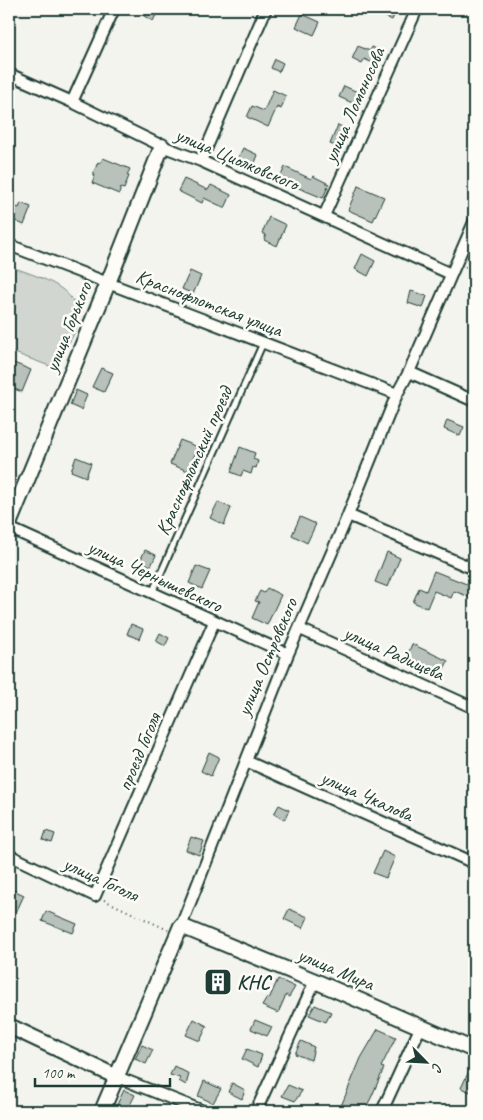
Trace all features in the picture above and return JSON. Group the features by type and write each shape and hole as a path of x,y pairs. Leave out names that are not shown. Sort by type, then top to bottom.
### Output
{"street":[{"path":"72,102 114,9"},
{"path":"201,161 266,9"},
{"name":"улица Ломоносова","path":"324,216 417,9"},
{"name":"улица Циолковского","path":"9,74 162,146 201,161 451,274"},
{"name":"улица Горького","path":"9,524 162,146"},
{"name":"улица Островского","path":"102,1111 179,931 288,654 348,515 397,394 409,372 474,222"},
{"name":"Краснофлотская улица","path":"9,245 397,394"},
{"path":"409,372 474,401"},
{"path":"348,515 474,569"},
{"name":"улица Чернышевского","path":"9,528 288,654"},
{"name":"проезд Гоголя","path":"95,896 214,622"},
{"name":"улица Радищева","path":"300,629 474,708"},
{"name":"улица Чкалова","path":"246,761 474,863"},
{"name":"улица Гоголя","path":"9,855 95,896"},
{"name":"улица Мира","path":"179,931 315,981 474,1050"},
{"path":"256,1111 315,981"},
{"path":"9,1026 117,1077 203,1111"},
{"path":"382,1111 421,1026"}],"lane":[{"name":"Краснофлотский проезд","path":"152,593 264,342"}],"path":[{"name":"улица Гоголя","path":"95,896 179,931"}],"shaded area":[{"path":"9,266 58,286 68,294 75,304 77,316 75,331 55,368 9,351"}],"building":[{"path":"147,9 159,9 153,21 144,16"},
{"path":"384,9 397,9 392,20 382,15"},
{"path":"302,14 320,22 314,35 296,27"},
{"path":"358,46 370,51 372,47 380,51 375,64 364,59 362,64 352,59"},
{"path":"275,59 283,63 279,72 271,68"},
{"path":"344,86 362,94 357,105 339,97"},
{"path":"273,90 286,96 281,109 277,107 268,127 247,117 252,106 264,111"},
{"path":"338,125 346,129 338,147 330,144"},
{"path":"243,148 258,155 254,165 238,158"},
{"path":"103,158 130,169 124,189 121,188 119,194 92,183 95,175 93,174 98,162 100,163"},
{"path":"285,167 311,179 313,176 329,184 323,198 279,180"},
{"path":"184,179 208,190 211,185 231,195 225,208 204,198 202,203 178,191"},
{"path":"358,186 384,197 373,221 348,210"},
{"path":"21,203 31,207 24,225 9,218 9,204 19,208"},
{"path":"269,217 286,225 277,246 264,240 266,235 262,233"},
{"path":"362,254 375,261 368,276 355,269"},
{"path":"190,271 201,276 193,294 182,289"},
{"path":"411,291 427,296 423,308 408,303"},
{"path":"9,361 31,370 22,392 9,387"},
{"path":"101,368 113,373 104,392 92,387"},
{"path":"76,390 87,395 81,410 70,405"},
{"path":"447,420 464,427 460,436 444,429"},
{"path":"180,440 198,447 188,471 170,464"},
{"path":"240,447 255,453 253,459 258,461 256,468 253,467 251,474 243,471 241,476 231,472"},
{"path":"76,457 91,463 86,477 71,471"},
{"path":"218,502 231,508 224,525 210,518"},
{"path":"300,517 316,524 307,543 292,535"},
{"path":"145,550 156,555 151,566 140,561"},
{"path":"387,552 400,558 388,587 375,582"},
{"path":"196,566 210,571 202,589 189,583"},
{"path":"434,571 474,587 472,598 454,591 451,598 434,591 427,608 413,602 419,588 426,591"},
{"path":"267,588 281,595 267,625 252,618 259,602 255,601 260,591 264,593"},
{"path":"131,624 143,629 139,639 127,634"},
{"path":"160,633 169,638 165,646 156,641"},
{"path":"412,644 448,661 442,673 407,656"},
{"path":"209,752 219,757 211,776 201,771"},
{"path":"279,805 289,810 284,820 274,814"},
{"path":"46,831 55,834 52,843 43,840"},
{"path":"191,837 204,841 199,855 186,850"},
{"path":"383,851 395,857 386,878 373,873"},
{"path":"9,888 24,895 9,928"},
{"path":"289,909 308,917 303,928 284,919"},
{"path":"46,911 77,924 73,933 42,921"},
{"name":"КНС","path":"216,976 224,980 221,987 212,983"},
{"path":"278,979 295,987 289,997 286,995 278,1013 262,1006 267,998 269,999"},
{"path":"315,1005 331,1012 326,1022 309,1015"},
{"path":"194,1019 207,1026 200,1041 186,1035"},
{"path":"255,1020 272,1027 267,1036 251,1029"},
{"path":"378,1029 396,1037 381,1067 384,1068 371,1098 364,1111 339,1111 361,1058"},
{"path":"301,1041 314,1047 311,1060 295,1054"},
{"path":"142,1045 153,1050 146,1064 135,1059"},
{"path":"247,1049 262,1055 258,1067 242,1059"},
{"path":"174,1066 189,1074 186,1085 179,1081 180,1078 170,1075"},
{"path":"469,1071 474,1073 474,1083 470,1092 461,1088"},
{"path":"204,1081 221,1089 213,1103 198,1096"},
{"path":"232,1083 245,1090 242,1099 228,1092"},
{"path":"288,1085 302,1091 295,1101 282,1096"},
{"path":"124,1090 135,1095 127,1111 114,1111"}],"place":[{"name":"КНС","path":"218,982"}]}
